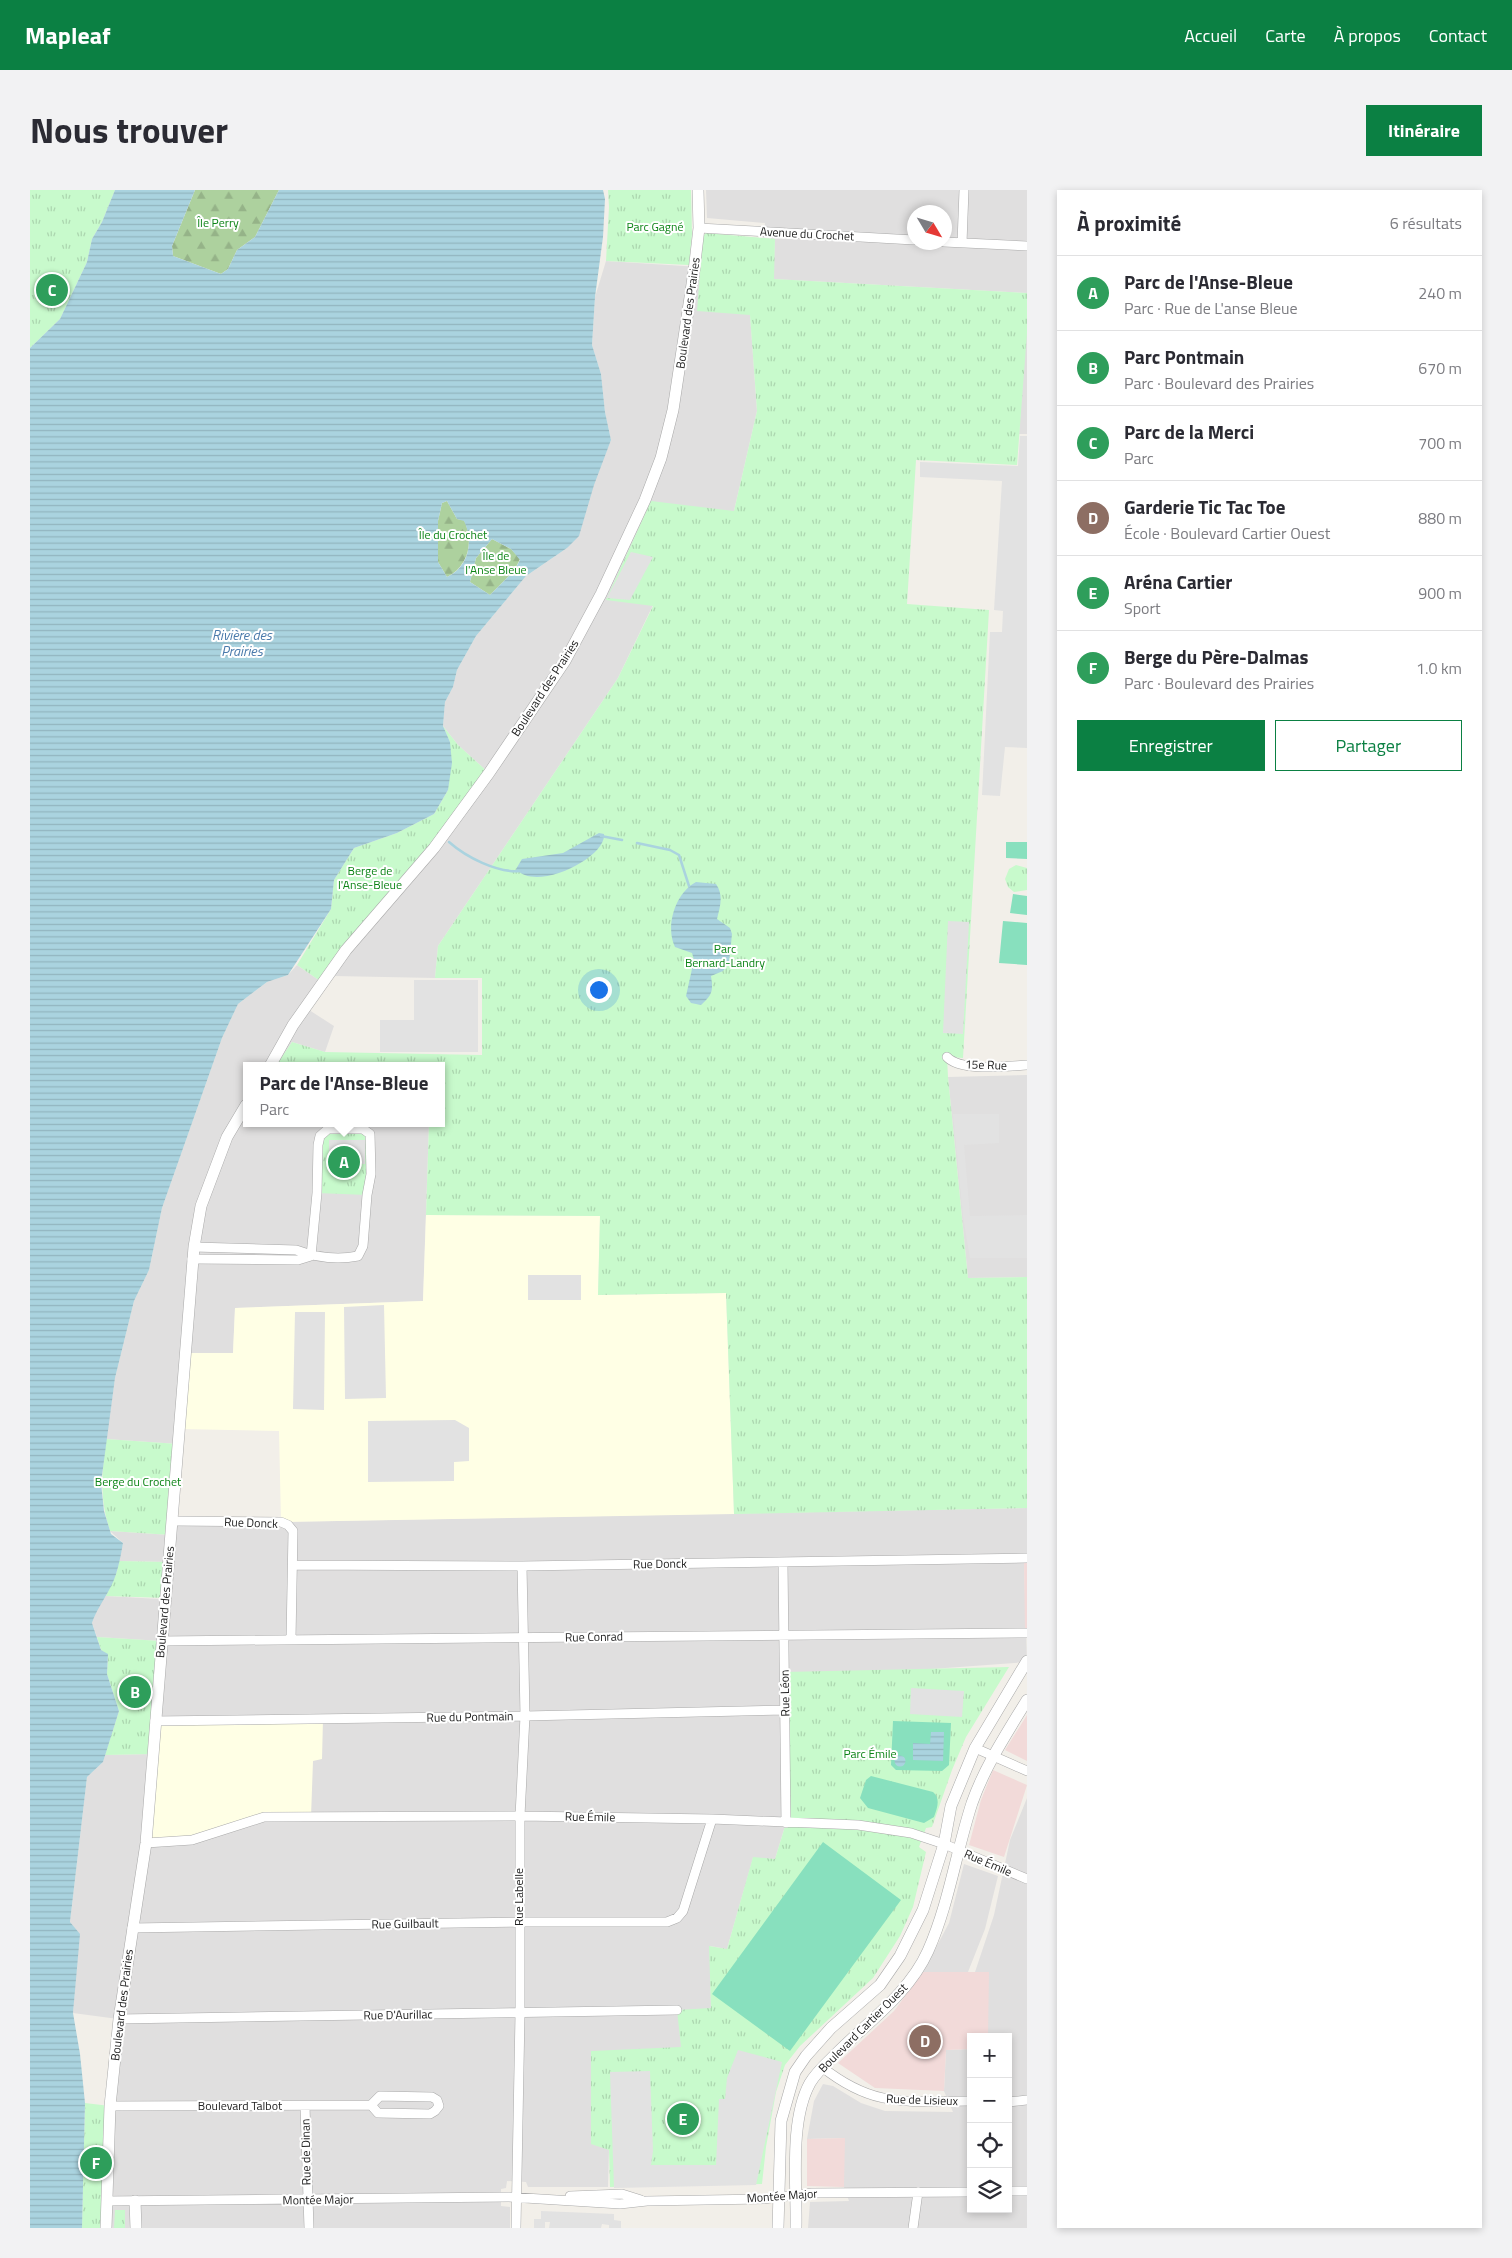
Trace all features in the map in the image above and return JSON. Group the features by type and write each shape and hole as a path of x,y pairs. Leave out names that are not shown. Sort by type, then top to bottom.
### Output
{"street":[{"name":"Boulevard des Prairies","path":"272,1062 293,1025 346,950 434,848 489,773 565,661 601,594 645,500 661,458 673,410 681,366 699,228 698,190"},
{"path":"962,243 964,190"},
{"name":"Avenue du Crochet","path":"699,228 907,240"},
{"path":"952,242 1027,246"},
{"name":"15e Rue","path":"947,1057 951,1062 964,1065 1027,1065"},
{"name":"Boulevard des Prairies","path":"106,2228 110,2106 119,2019 146,1843 193,1253 201,1206 227,1137 243,1110"},
{"path":"193,1253 296,1250 311,1256 348,1258 358,1256 363,1246 367,1195 371,1174 370,1134 363,1129 328,1129 320,1136 311,1256"},
{"name":"Rue Donck","path":"173,1521 281,1522 288,1525 293,1532 291,1639"},
{"name":"Rue Donck","path":"293,1565 522,1566 1027,1558"},
{"name":"Rue Léon","path":"783,1562 786,1823"},
{"name":"Rue Labelle","path":"516,2228 520,2014 520,1816 525,1716 522,1566"},
{"name":"Rue Conrad","path":"161,1641 1027,1633"},
{"name":"Boulevard Cartier Ouest","path":"778,2228 781,2121 795,2072 806,2056 831,2028 880,1984 900,1956 923,1910 944,1844 951,1806 975,1748 1027,1662"},
{"name":"Boulevard Cartier Ouest","path":"796,2228 797,2131 810,2082 822,2068 887,2006 917,1970 940,1924 958,1850 973,1801 993,1755 1027,1700"},
{"name":"Rue du Pontmain","path":"155,1721 785,1710"},
{"path":"975,1748 1027,1771"},
{"name":"Rue Émile","path":"146,1843 192,1840 264,1817 520,1816 712,1819 858,1825 911,1834 944,1844 1027,1880"},
{"name":"Rue Guilbault","path":"132,1928 519,1922 667,1922 677,1918 683,1911 712,1819"},
{"name":"Rue D'Aurillac","path":"119,2019 677,2010"},
{"name":"Rue de Lisieux","path":"822,2068 841,2082 871,2096 893,2102 967,2102"},
{"name":"Boulevard Talbot","path":"110,2106 371,2105 380,2096 432,2097 439,2106 436,2111 430,2114 378,2113 371,2105"},
{"path":"1012,2102 1027,2100"},
{"name":"Rue de Dinan","path":"305,2106 309,2228"},
{"path":"1012,2191 1027,2191"},
{"path":"913,2228 918,2192"},
{"name":"Montée Major","path":"107,2201 530,2198 604,2204 778,2197 812,2193 967,2192"},
{"path":"135,2201 136,2228"}],"shaded area":[{"path":"706,190 1027,190 1027,293 773,279 775,239 763,238 765,223 707,218"},
{"path":"606,261 700,267 750,314 757,411 734,511 606,599 653,605 618,678 438,946 435,978 334,976 334,968 489,773 458,745 443,726 445,702 453,687 457,670 476,636 526,576 567,548 611,440 605,412 601,374 592,345 595,297"},
{"path":"1026,333 1027,434 1019,434"},
{"path":"1020,436 1027,436 1027,748 1005,747 1000,796 982,795 990,632 1002,632 1003,611 994,610 1002,481 920,477 920,462 1018,466"},
{"path":"631,552 653,557 630,600 607,598"},
{"path":"948,921 969,922 963,1034 943,1033"},
{"path":"297,965 323,983 306,1008 334,1026 325,1052 292,1042 280,1062 243,1062 243,1127 429,1127 423,1301 235,1308 233,1353 186,1353 178,1444 106,1439 115,1378 134,1301 149,1270 162,1208 222,1038 238,1004 267,982 288,975"},
{"path":"414,980 478,980 478,1052 380,1052 380,1020 414,1020"},
{"path":"1027,1075 1027,1277 968,1278 948,1077"},
{"path":"953,1114 999,1114 999,1143 964,1145 970,1216 1027,1215 1027,1258 970,1258 963,1216"},
{"path":"329,1140 365,1140 365,1164 329,1164"},
{"path":"426,1215 600,1216 598,1295 726,1293 734,1514 281,1522 279,1431 179,1429 186,1353 233,1353 235,1308 423,1301"},
{"path":"528,1275 581,1275 581,1300 528,1300"},
{"path":"384,1305 386,1398 345,1399 344,1307"},
{"path":"295,1312 325,1312 324,1410 293,1409"},
{"path":"455,1420 469,1428 469,1461 454,1462 454,1481 368,1482 368,1421"},
{"path":"1027,1508 1027,1561 1024,1562 1027,1662 918,1670 786,1823 775,1859 753,1858 727,1949 710,1946 711,2009 681,2047 609,2149 608,2187 528,2187 526,2182 507,2181 506,2188 501,2189 501,2206 510,2207 510,2228 106,2228 118,2019 73,2013 79,1934 70,1922 87,1777 103,1762 105,1755 152,1754 161,1641 97,1637 92,1623 98,1606 106,1596 160,1599 168,1562 119,1561 123,1543 110,1531 171,1535 173,1521 281,1522"},
{"path":"1024,1561 1027,1561 1027,1633 1025,1633"},
{"path":"911,1688 964,1691 962,1717 910,1714"},
{"path":"1027,1715 1027,1761 1005,1750"},
{"path":"323,1719 322,1759 313,1761 311,1817 264,1817 192,1840 146,1843 155,1721"},
{"path":"993,1770 1027,1785 1004,1857 969,1845 981,1800"},
{"path":"1027,1798 1027,2228 808,2228 810,2202 849,2201 844,2187 844,2138 807,2139 814,2101 823,2084 833,2086 861,2103 885,2111 953,2112 944,2091 946,2050 967,2049 967,2213 1012,2213 1012,2033 988,2033 988,1973 975,1972 994,1915 1010,1840"},
{"path":"964,1864 998,1876 985,1929 968,1972 923,1972 949,1923"},
{"path":"923,1972 989,1972 988,2033 967,2033 967,2049 946,2050 944,2091 875,2088 838,2063 894,2011"},
{"path":"738,2050 782,2062 756,2185 614,2188 610,2072 650,2071 653,2151 651,2165 716,2165 719,2099 725,2099 727,2078"},
{"path":"845,2138 844,2187 807,2186 807,2139"},
{"path":"541,2211 614,2214 614,2220 621,2221 621,2228 609,2228 609,2225 602,2224 601,2228 549,2228 550,2222 545,2222 545,2228 534,2228 534,2219 541,2219"}],"green space":[{"path":"30,190 115,190 102,222 92,239 87,262 60,319 30,348"},
{"name":"Île Perry","path":"195,190 279,190 255,237 237,250 228,269 221,274 173,256 172,246"},
{"name":"Parc Gagné","path":"608,190 691,190 692,234 689,265 606,261"},
{"name":"Parc Bernard-Landry","path":"706,233 775,239 774,279 1027,293 1027,333 1017,465 916,460 907,604 989,610 963,1058 947,1057 968,1278 1027,1277 1027,1508 734,1514 726,1293 598,1295 600,1216 426,1215 429,1127 445,1127 445,1062 278,1062 292,1042 325,1052 482,1055 482,978 435,978 438,946 618,678 653,606 606,600 651,501 734,511 757,411 750,315 697,311 703,236"},
{"name":"Île du Crochet","path":"447,501 457,519 464,520 469,536 469,544 465,560 447,577 438,562 438,521 442,503"},
{"name":"Île de l'Anse Bleue","path":"492,539 511,549 520,559 514,571 490,595 470,582 476,558"},
{"name":"Berge de l'Anse-Bleue","path":"443,726 458,745 489,773 323,983 297,965 331,909 334,880 354,848 397,833 434,814 448,790 450,742"},
{"path":"1006,842 1027,842 1027,859 1006,858"},
{"path":"1016,865 1027,868 1027,890 1014,892 1008,887 1005,879 1009,869"},
{"path":"1013,894 1027,896 1027,915 1010,913"},
{"path":"1003,921 1027,923 1027,965 999,963"},
{"path":"328,1129 370,1134 367,1195 317,1193 318,1146"},
{"name":"Berge du Crochet","path":"106,1439 178,1444 171,1535 110,1531 103,1496"},
{"path":"119,1561 169,1562 165,1598 106,1596 117,1571"},
{"path":"97,1637 161,1641 153,1754 105,1755 119,1711 107,1674 108,1655 101,1650"},
{"name":"Parc Émile","path":"1009,1667 966,1737 932,1827 926,1828 919,1847 926,1852 913,1907 900,1936 873,1978 800,2046 785,2065 776,2092 766,2147 762,2184 610,2187 609,2150 591,2144 591,2051 681,2047 677,2010 711,2008 709,1946 727,1949 753,1857 775,1859 786,1823 784,1672"},
{"path":"893,1721 951,1723 949,1765 942,1771 896,1770 891,1765"},
{"path":"871,1776 933,1792 938,1801 934,1817 924,1823 868,1808 860,1798 866,1780"},
{"path":"823,1842 901,1900 790,2051 712,1994"},
{"path":"85,2103 110,2106 106,2228 82,2228"},
{"path":"115,2210 125,2210 125,2228 114,2228"}],"water":[{"name":"Rivière des Prairies","path":"115,190 195,190 172,246 173,256 221,274 228,269 237,250 255,237 279,190 603,190 605,199 603,237 595,297 592,345 601,374 605,412 611,440 594,485 579,536 567,548 526,576 476,636 457,670 453,687 445,702 443,726 450,742 452,763 448,790 434,814 397,833 354,848 334,880 331,909 288,975 267,982 238,1004 222,1038 162,1208 149,1270 134,1301 115,1378 101,1483 104,1511 111,1534 123,1543 114,1580 92,1623 101,1650 108,1654 107,1674 119,1711 103,1762 87,1777 70,1922 80,1934 73,2013 80,2054 85,2103 82,2228 30,2228 30,348 60,319 87,262 92,239 102,222","holes":["447,501 457,519 464,521 469,537 465,560 454,573 447,577 438,562 438,521 442,503","492,539 511,549 520,560 514,571 490,595 470,582 476,558"]},
{"path":"599,833 604,834 602,843 594,853 583,862 569,869 553,875 539,877 526,875 516,869 522,859 563,853"},
{"path":"696,882 716,884 721,897 717,919 730,928 732,934 729,963 723,971 711,976 711,992 701,1005 691,1003 686,996 694,960 692,953 675,947 671,930 677,902 682,894"},
{"path":"931,1732 944,1732 943,1761 913,1760 913,1743 930,1744"},
{"path":"900,1755 906,1761 900,1767 894,1761"}],"waterway":[{"path":"601,836 622,840"},
{"path":"449,842 482,863 492,867 520,871"},
{"path":"637,843 670,850 679,855 689,886"}],"place":[{"name":"Parc de la Merci","path":"52,290"},
{"name":"Parc de l'Anse-Bleue","path":"344,1162"},
{"name":"Parc Pontmain","path":"135,1692"},
{"name":"Garderie Tic Tac Toe","path":"925,2041"},
{"name":"Aréna Cartier","path":"683,2119"},
{"name":"Berge du Père-Dalmas","path":"96,2163"}]}
